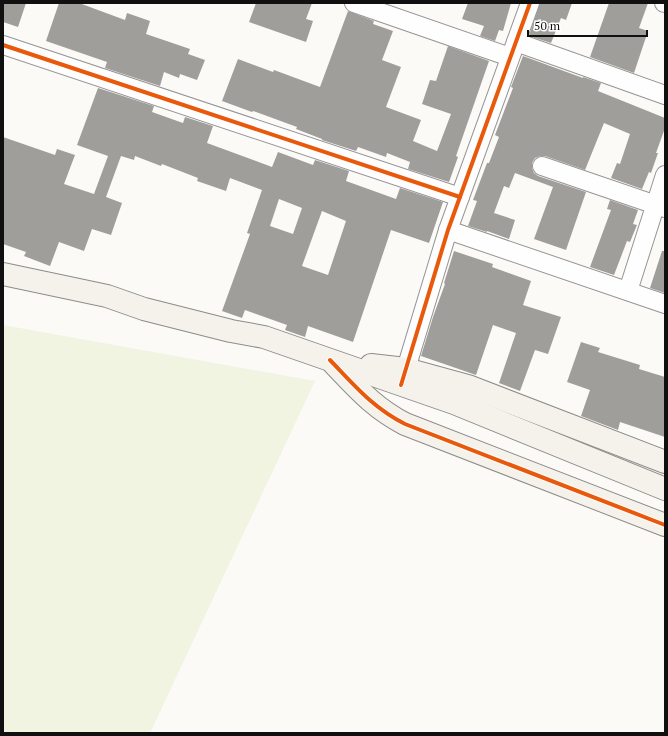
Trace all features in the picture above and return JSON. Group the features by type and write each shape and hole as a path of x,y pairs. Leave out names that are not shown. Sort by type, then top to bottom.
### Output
{"main road":[{"path":"3,274 107,296 152,311 231,331 264,337 330,360 404,377 468,386 665,462"},
{"path":"330,360 372,403 389,416 405,424 665,525"},
{"path":"404,377 454,403 664,489"}],"street":[{"path":"354,3 665,95"},
{"path":"404,377 448,230 530,3"},
{"path":"3,45 460,197"},
{"path":"542,166 660,206"},
{"path":"628,291 660,206 665,175"},
{"path":"448,230 665,304"}],"green space":[{"path":"3,325 315,381 150,733 3,733"}],"building":[{"path":"3,3 26,3 18,27 3,22"},
{"path":"59,3 79,3 125,20 127,13 150,21 146,34 190,49 188,54 205,60 197,80 180,74 179,78 164,72 160,86 105,68 107,62 46,41"},
{"path":"256,3 312,3 306,19 313,21 306,42 249,22"},
{"path":"468,3 511,3 503,31 499,30 495,41 480,36 484,26 462,19"},
{"path":"540,3 572,3 566,20 561,18 551,43 529,36"},
{"path":"609,3 648,3 639,28 648,31 634,73 590,57"},
{"path":"348,11 374,21 373,24 393,31 382,60 401,67 386,107 421,120 413,141 437,151 451,114 422,104 430,80 436,81 448,46 489,61 456,156 458,157 449,182 408,169 410,162 387,153 386,157 358,147 356,151 322,140 296,129 297,127 222,101 238,59 273,72 274,70 320,87"},
{"path":"523,56 601,83 598,91 665,118 665,128 656,153 658,153 651,173 649,172 642,189 611,178 617,163 620,164 630,134 604,123 585,170 545,156 535,158 532,163 532,168 534,173 538,176 586,192 566,250 534,239 553,187 515,173 509,188 504,186 494,213 515,220 509,239 468,226 477,201 473,200 499,137 495,135 513,88 511,87"},
{"path":"98,88 154,106 152,112 183,123 185,117 213,126 207,143 272,167 278,152 313,165 315,160 349,171 346,181 396,199 400,188 443,202 429,243 391,230 353,342 308,326 305,337 285,330 287,325 245,310 242,318 222,311 250,234 247,233 262,190 230,178 226,191 197,181 198,178 162,164 161,166 135,156 134,160 121,156 106,197 122,203 111,235 92,229 84,251 59,242 50,266 24,256 26,252 3,244 3,137 55,155 57,149 75,155 64,184 94,194 108,156 77,145","holes":["279,199 302,208 293,234 270,226","322,211 346,221 328,275 302,266"]},
{"path":"610,200 638,210 633,224 637,225 630,242 627,241 614,275 590,267 611,210 607,209"},
{"path":"454,251 493,264 492,267 531,281 523,305 561,317 548,354 535,350 520,391 499,383 516,333 493,325 476,375 421,356 445,284 444,283"},
{"path":"662,251 665,251 665,293 650,288"},
{"path":"581,342 600,348 598,352 640,365 639,369 665,377 665,437 620,422 618,430 581,416 590,390 567,382"}],"cycle path":[{"path":"401,385 448,230 530,3"},
{"path":"3,45 460,197"},
{"path":"330,360 356,387 383,411 405,424 665,525"}]}
